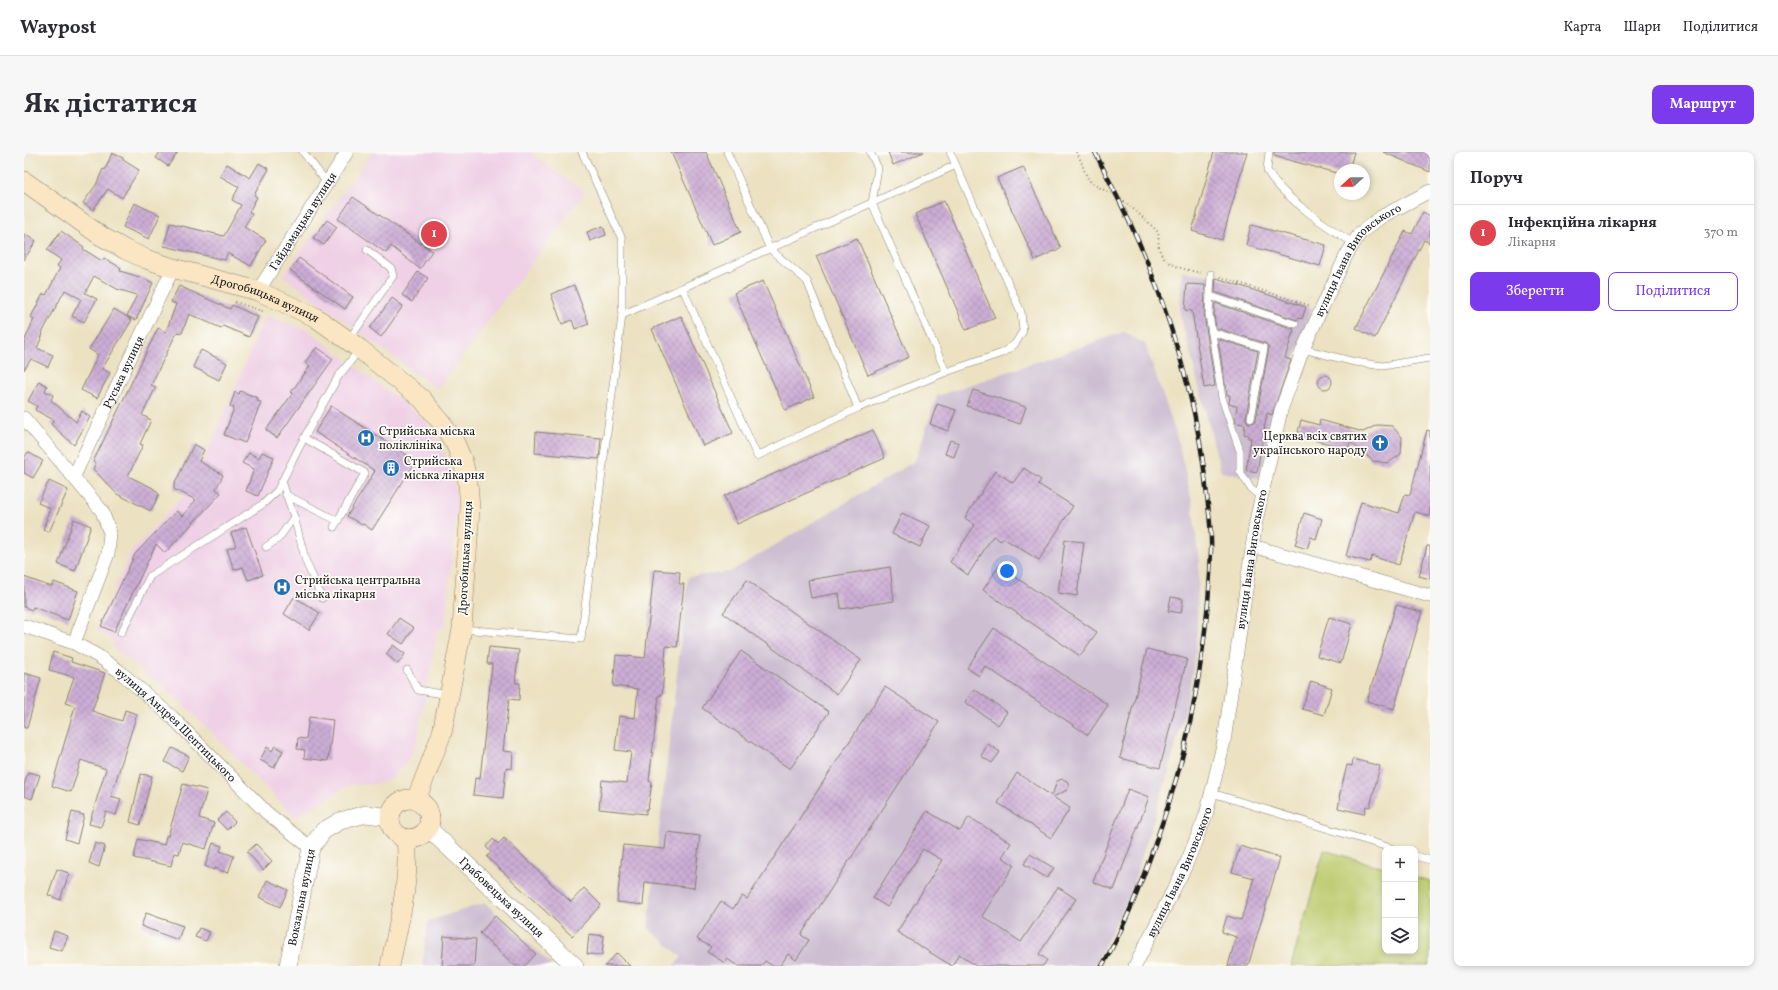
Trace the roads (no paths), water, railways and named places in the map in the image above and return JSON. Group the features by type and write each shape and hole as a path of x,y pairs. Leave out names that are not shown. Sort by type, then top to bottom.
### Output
{"main road":[{"name":"Дрогобицька вулиця","path":"24,181 101,236 126,250 146,259 173,268 258,291 315,317 354,345 422,399 445,427 455,443 463,462 468,483 470,510 462,629 442,734 416,800"},
{"path":"416,800 422,803 430,814 430,821 424,834 418,837 406,839 394,831 391,817 397,805 402,802 416,800"},
{"path":"390,966 407,875 408,856 406,839"}],"street":[{"name":"Гайдамацька вулиця","path":"258,291 328,184 347,152"},
{"name":"вулиця Івана Виговського","path":"1135,966 1185,867 1206,815 1224,741 1252,546 1261,497 1281,410 1303,349 1346,256 1360,233 1381,217 1430,191"},
{"name":"Руська вулиця","path":"74,476 173,268"},
{"path":"24,418 102,511 110,533 108,554 74,643"},
{"path":"1252,546 1430,596"},
{"name":"вулиця Андрея Шептицького","path":"24,626 74,643 98,656 172,717 267,813 311,848"},
{"name":"Вокзальна вулиця","path":"288,966 311,848 323,831 340,821 366,814 391,817"},
{"name":"Грабовецька вулиця","path":"428,828 575,966"}],"lane":[{"path":"303,152 328,184"},
{"path":"462,629 581,639 622,315 622,239 582,152"},
{"path":"727,152 770,249 807,280 858,408"},
{"path":"870,152 878,168 872,203 946,372"},
{"path":"683,289 757,456 858,408 946,372 1002,352 1015,344 1023,331 1021,312 950,152"},
{"path":"1270,152 1267,170 1277,186 1287,196 1354,243"},
{"path":"622,315 683,289 956,165"},
{"path":"121,633 150,576 263,504 277,491 304,438 338,378 354,345 393,276 391,268 367,250"},
{"path":"1211,274 1209,314 1222,398 1240,451 1240,471 1251,489 1261,497"},
{"path":"1210,296 1295,324"},
{"path":"1212,332 1264,348 1251,418"},
{"path":"1303,349 1355,362 1383,366 1429,358"},
{"path":"277,491 336,524 365,473 304,438"},
{"path":"282,482 294,517 306,562 322,598"},
{"path":"266,548 279,538 294,517"},
{"path":"407,670 418,690 449,695"},
{"path":"1212,792 1384,846"},
{"path":"1418,857 1430,860"}],"railway":[{"path":"1095,152 1142,250 1159,292 1178,349 1199,437 1204,466 1211,530 1210,576 1206,627 1194,701 1181,762 1163,821 1138,891 1118,936 1102,966"}],"place":[{"name":"Інфекційна лікарня","path":"434,234"},
{"name":"Стрийська міська поліклініка","path":"366,438"},
{"name":"Церква всіх святих українського народу","path":"1380,443"},
{"name":"Стрийська міська лікарня","path":"391,468"},
{"name":"Стрийська центральна міська лікарня","path":"282,587"}]}
